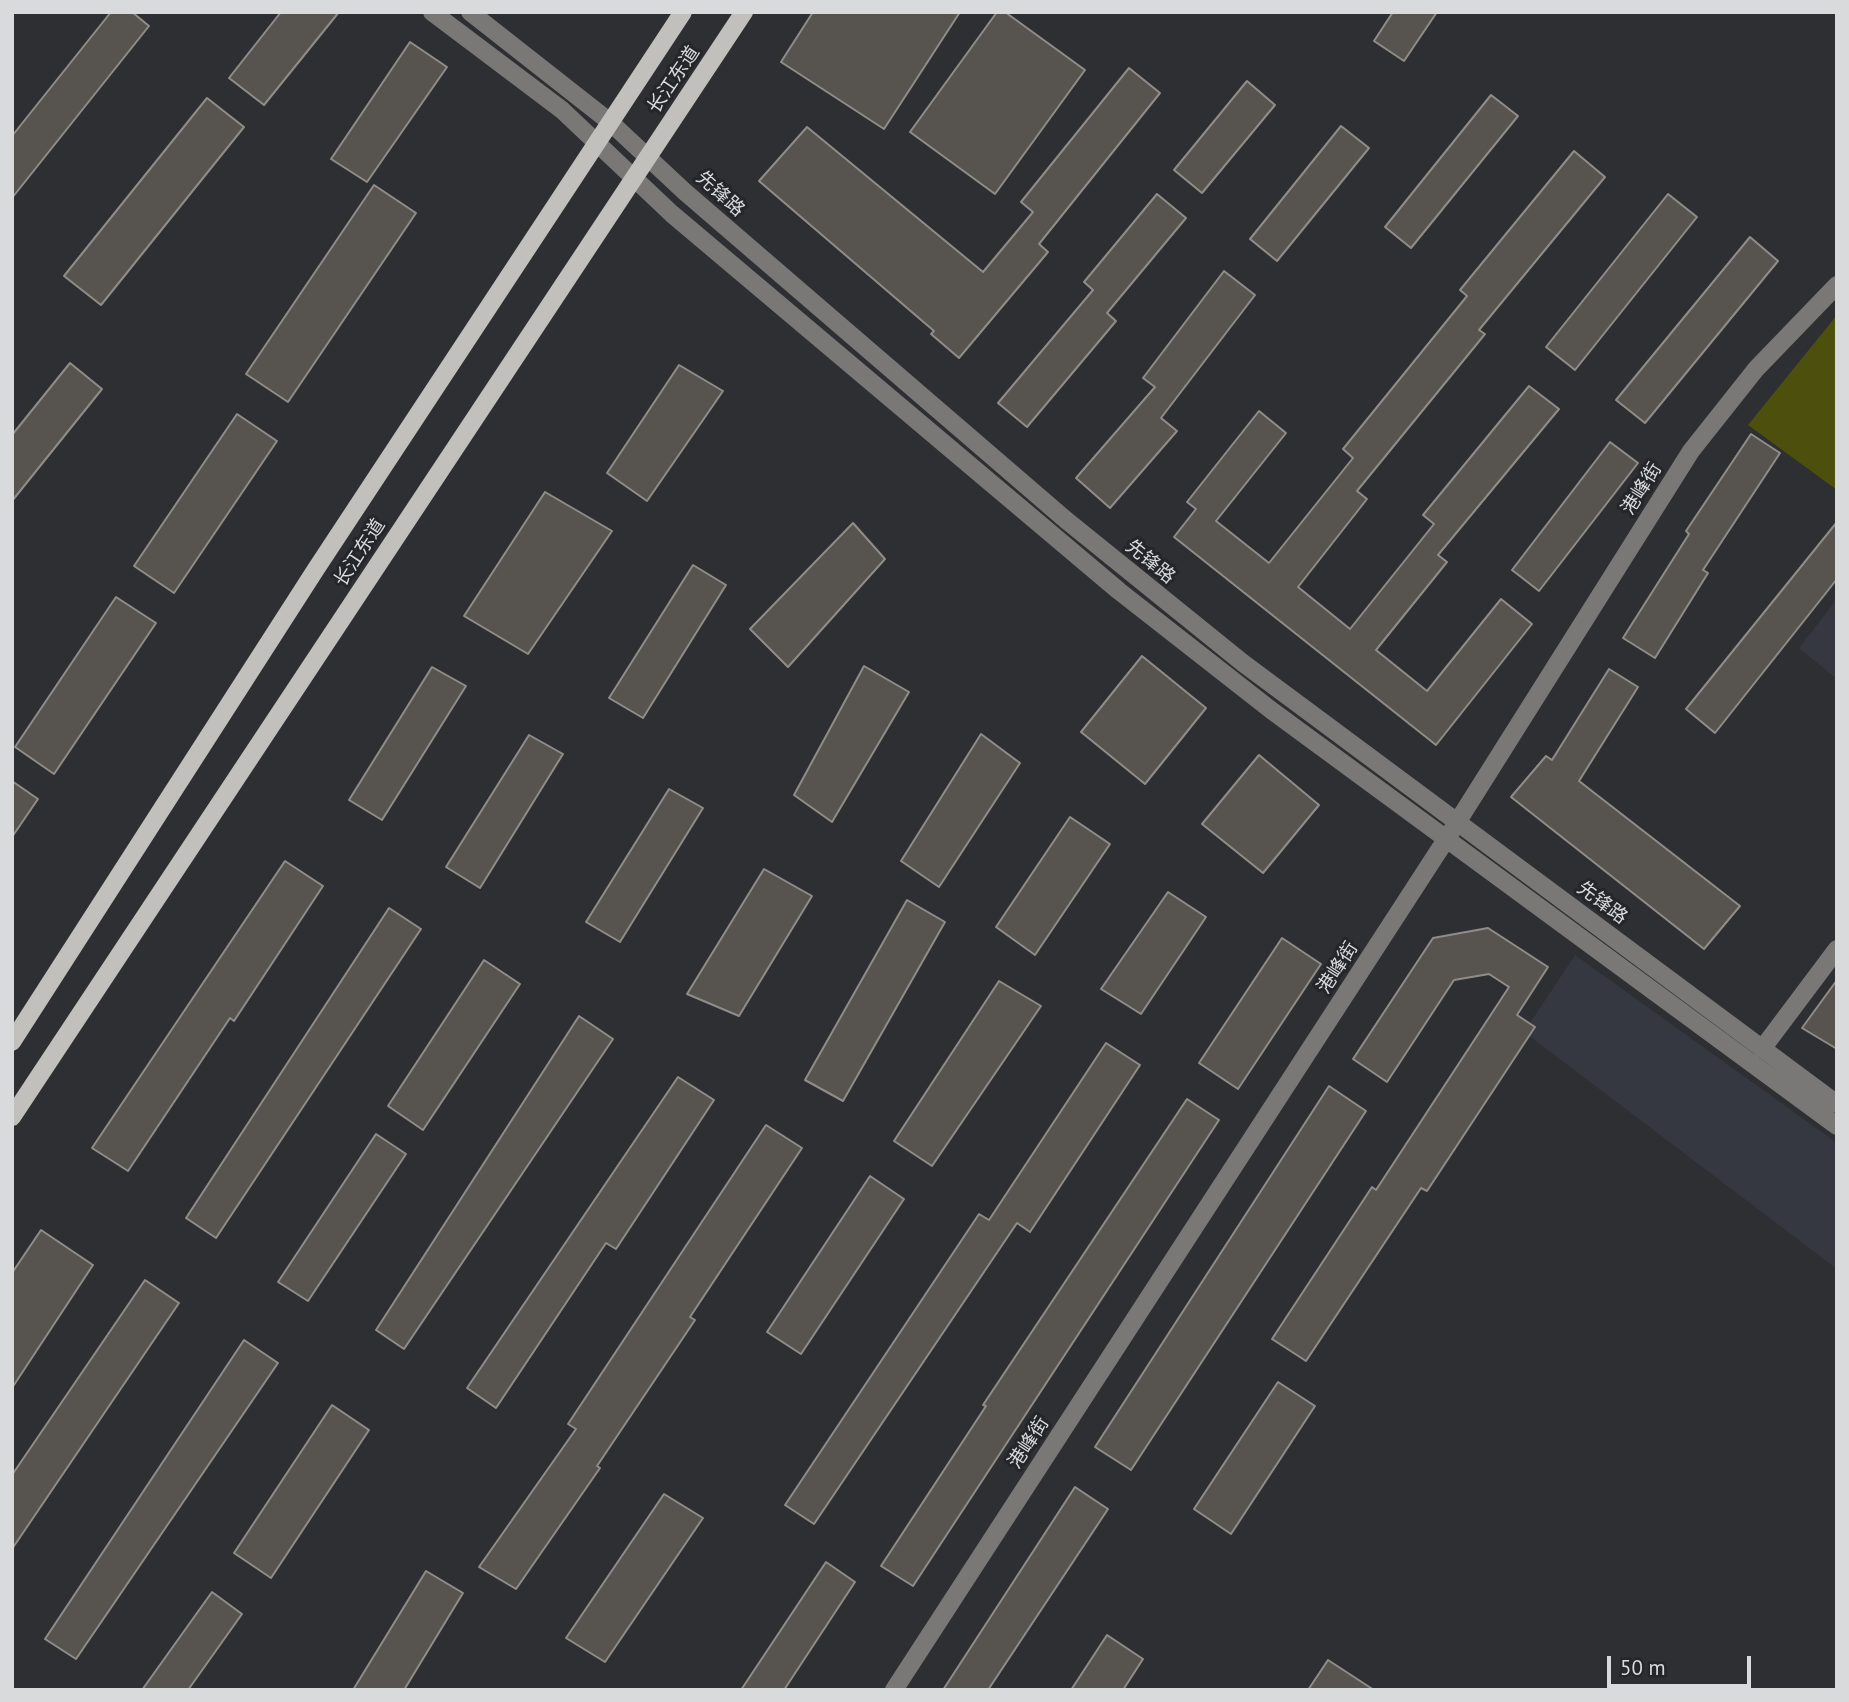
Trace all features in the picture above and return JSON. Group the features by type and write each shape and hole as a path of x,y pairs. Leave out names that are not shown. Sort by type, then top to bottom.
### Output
{"main road":[{"name":"长江东道","path":"12,1042 316,569 683,12"},
{"name":"长江东道","path":"12,1117 744,12"}],"street":[{"path":"432,12 562,110 683,223 1119,591 1271,710 1837,1126"},
{"name":"先锋路","path":"470,12 610,122 649,155 695,201 1066,520 1244,663 1837,1104"},
{"name":"港峰街","path":"894,1690 1458,821 1691,451 1756,369 1837,285"},
{"path":"1762,1049 1837,949"}],"shaded area":[{"path":"1837,315 1837,490 1748,425"},
{"path":"1837,599 1837,679 1799,648"},
{"path":"1575,955 1837,1143 1837,1269 1524,1032"}],"building":[{"path":"111,12 132,12 149,26 12,198 12,136"},
{"path":"281,12 339,12 264,105 229,78"},
{"path":"813,12 960,12 884,129 781,62"},
{"path":"997,12 1005,12 1085,70 995,194 910,132"},
{"path":"1393,12 1437,12 1404,61 1374,41"},
{"path":"410,42 447,67 367,182 331,159"},
{"path":"1129,68 1160,93 1039,244 1048,252 959,358 931,334 934,331 759,181 807,127 983,272 1033,212 1021,202"},
{"path":"1247,81 1275,105 1202,193 1174,170"},
{"path":"1491,95 1518,116 1411,248 1385,227"},
{"path":"207,98 244,127 101,305 64,276"},
{"path":"1341,126 1369,148 1277,261 1250,239"},
{"path":"1574,151 1605,177 1479,330 1485,334 1357,491 1367,499 1298,587 1350,629 1434,524 1423,515 1529,386 1559,409 1438,555 1447,562 1376,650 1427,691 1501,599 1532,624 1436,745 1174,537 1196,509 1187,502 1259,411 1286,433 1216,521 1269,563 1353,458 1343,449 1467,296 1460,290"},
{"path":"374,185 416,213 288,402 246,374"},
{"path":"1157,194 1186,218 1107,313 1116,321 1027,427 998,403 1093,290 1084,282"},
{"path":"1668,194 1697,217 1575,370 1546,347"},
{"path":"1750,237 1778,261 1645,423 1616,400"},
{"path":"1224,271 1255,295 1161,418 1177,431 1110,508 1076,478 1155,387 1143,378"},
{"path":"70,363 102,389 12,501 12,435"},
{"path":"679,365 723,391 647,501 607,473"},
{"path":"237,414 277,441 174,593 134,566"},
{"path":"1751,434 1780,453 1703,570 1708,573 1655,658 1623,638 1689,534 1686,531"},
{"path":"1610,442 1638,463 1539,591 1512,570"},
{"path":"545,492 612,531 528,654 464,616"},
{"path":"1837,522 1837,579 1715,733 1686,709"},
{"path":"853,523 885,559 788,667 750,629"},
{"path":"693,565 726,585 643,718 609,698"},
{"path":"116,597 156,623 54,774 15,747"},
{"path":"1142,656 1206,708 1145,784 1081,732"},
{"path":"864,666 909,692 832,822 794,795"},
{"path":"432,667 466,686 382,820 349,800"},
{"path":"1609,669 1638,687 1579,781 1740,906 1704,949 1511,797 1546,756 1552,760"},
{"path":"981,734 1020,763 939,887 901,861"},
{"path":"529,735 563,754 480,888 446,867"},
{"path":"1259,755 1319,805 1263,873 1202,824"},
{"path":"12,781 38,799 12,837"},
{"path":"669,789 703,808 620,942 586,922"},
{"path":"1070,817 1110,844 1035,955 996,927"},
{"path":"285,861 323,886 234,1021 230,1018 128,1171 92,1148"},
{"path":"764,869 812,896 739,1016 687,994"},
{"path":"1168,892 1206,917 1141,1014 1101,989"},
{"path":"907,900 945,922 843,1101 805,1080"},
{"path":"389,908 421,929 216,1238 186,1218"},
{"path":"1488,928 1548,967 1517,1015 1535,1027 1427,1191 1421,1188 1306,1361 1272,1339 1372,1187 1376,1190 1509,987 1489,974 1454,980 1387,1082 1353,1059 1433,938"},
{"path":"1282,938 1321,964 1238,1089 1199,1063"},
{"path":"484,960 520,984 423,1130 388,1106"},
{"path":"1837,980 1837,1049 1802,1028"},
{"path":"999,981 1041,1006 932,1166 894,1141"},
{"path":"579,1016 613,1039 404,1349 376,1330"},
{"path":"1106,1043 1140,1065 1030,1232 1017,1223 814,1524 785,1505 979,1214 989,1220"},
{"path":"678,1077 714,1100 616,1249 606,1243 496,1408 467,1388"},
{"path":"1329,1086 1366,1111 1131,1470 1095,1447"},
{"path":"1187,1099 1219,1120 913,1586 881,1566 986,1406 983,1405"},
{"path":"766,1125 802,1148 690,1317 695,1320 597,1466 600,1468 516,1589 479,1567 576,1429 568,1424"},
{"path":"376,1134 406,1154 308,1301 278,1282"},
{"path":"870,1176 904,1199 801,1354 767,1332"},
{"path":"41,1230 93,1265 12,1388 12,1273"},
{"path":"145,1280 179,1303 12,1549 12,1475"},
{"path":"244,1340 278,1363 76,1659 45,1639"},
{"path":"1278,1382 1315,1406 1231,1534 1194,1509"},
{"path":"332,1405 369,1430 271,1578 234,1553"},
{"path":"1075,1487 1108,1509 988,1690 943,1690"},
{"path":"664,1494 703,1518 605,1662 566,1638"},
{"path":"826,1562 855,1582 784,1690 741,1690"},
{"path":"426,1571 463,1593 404,1690 353,1690"},
{"path":"212,1592 242,1614 188,1690 142,1690"},
{"path":"1107,1635 1143,1659 1123,1690 1071,1690"},
{"path":"1328,1660 1374,1690 1308,1690"}]}
